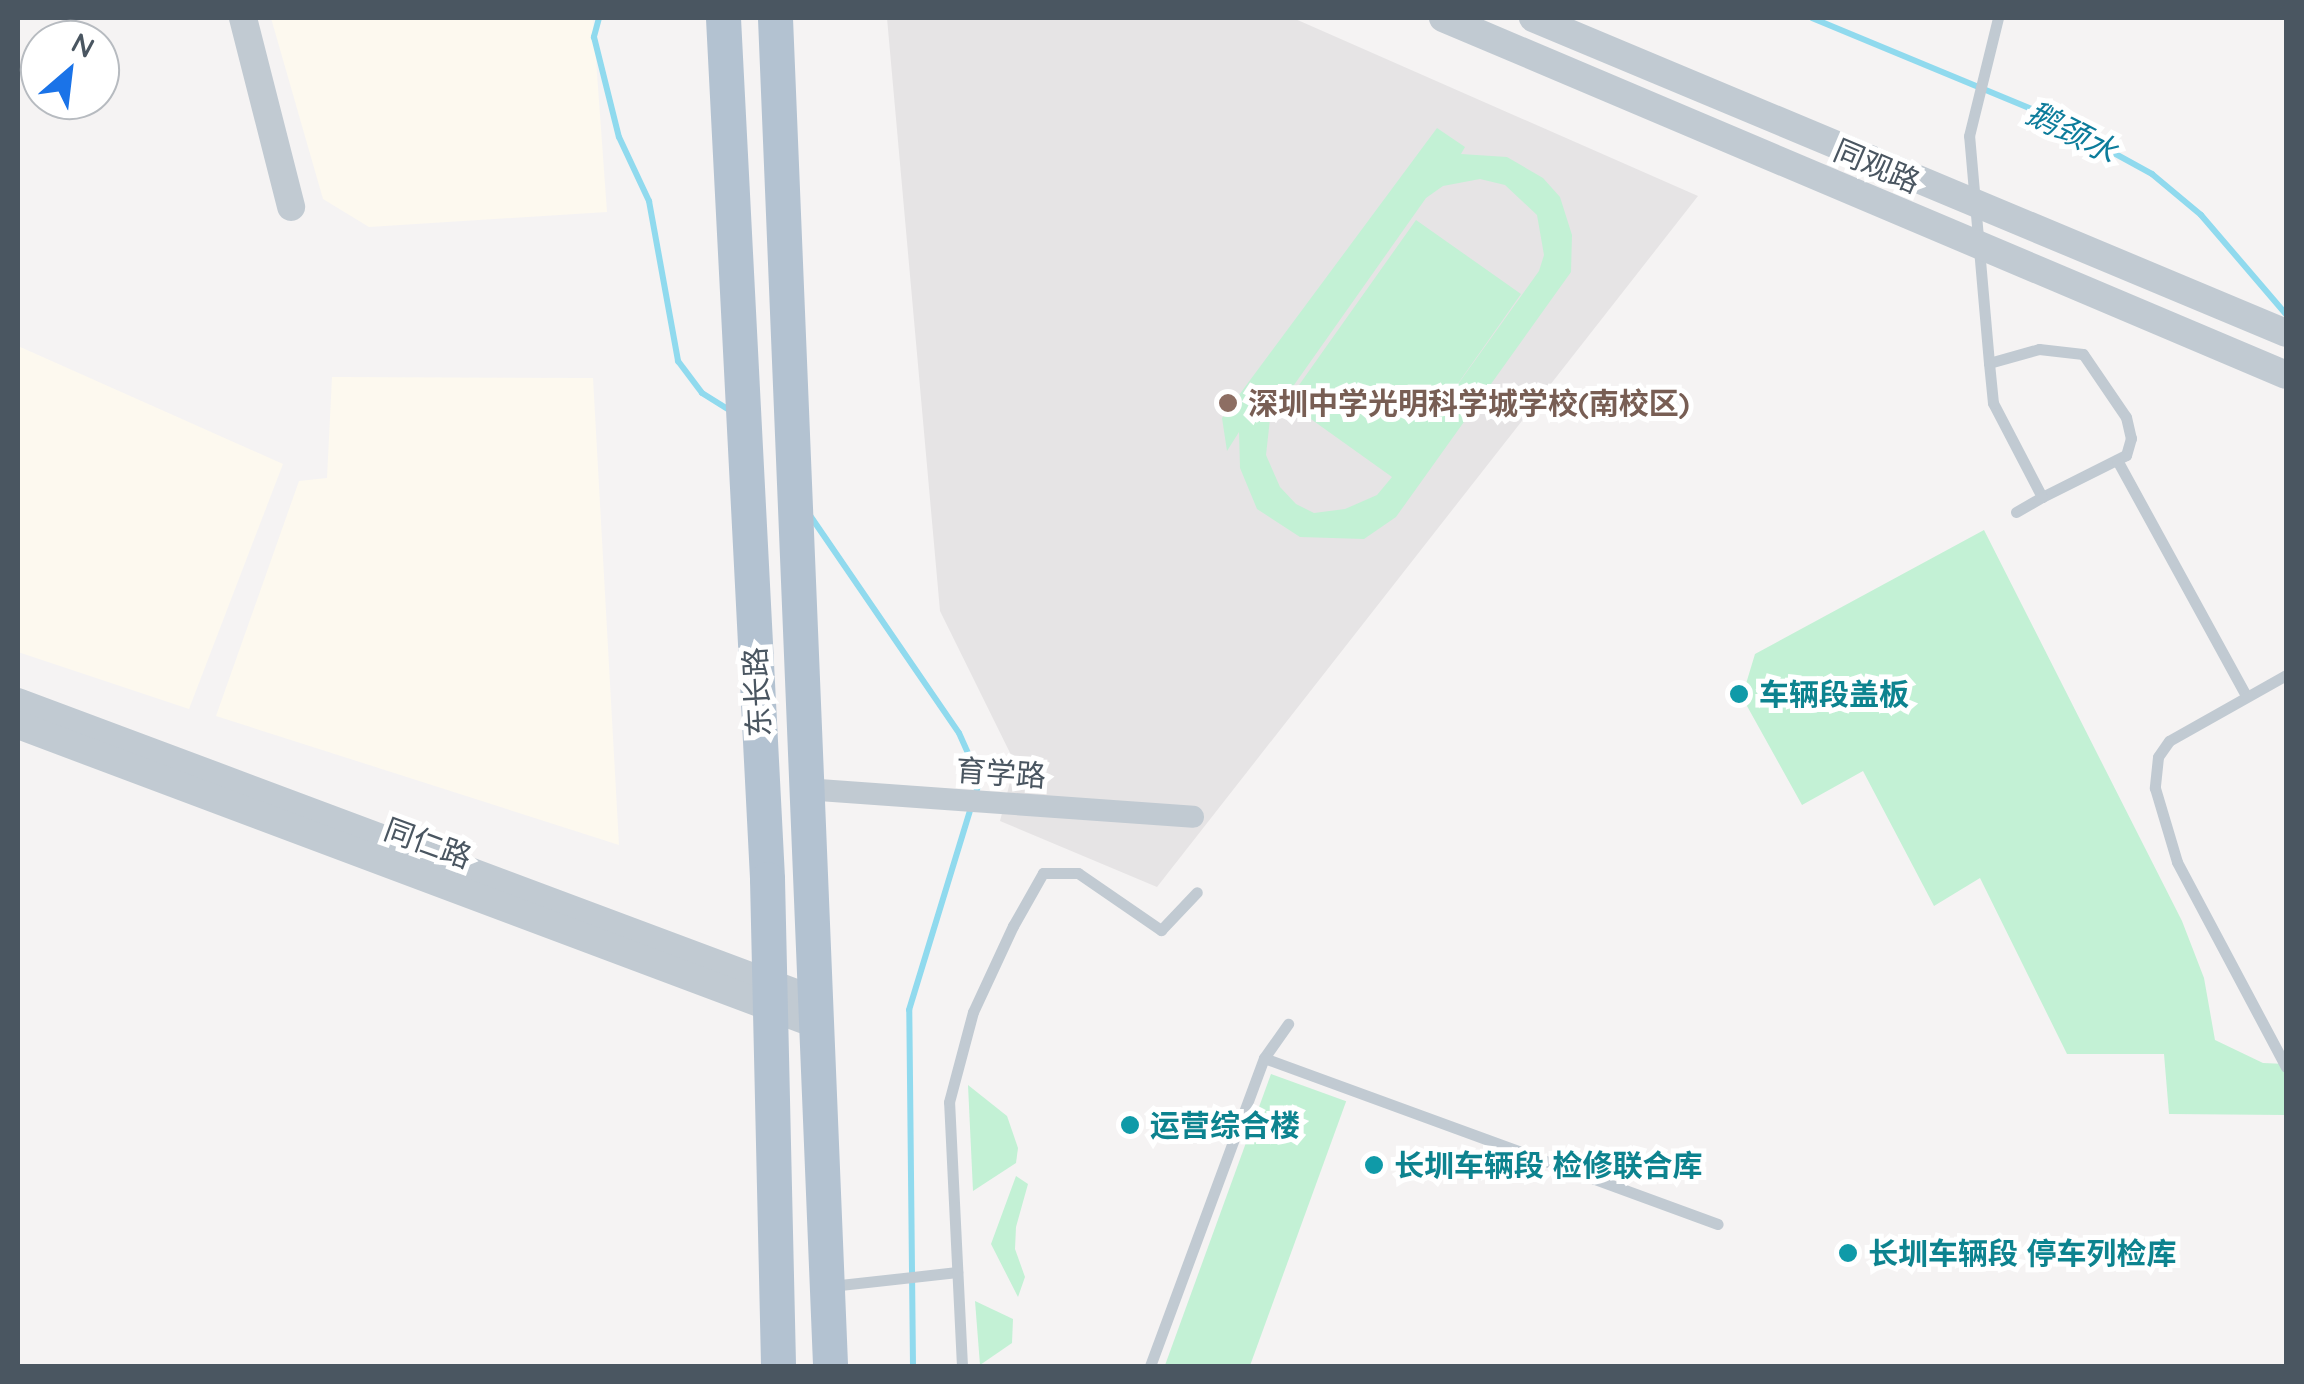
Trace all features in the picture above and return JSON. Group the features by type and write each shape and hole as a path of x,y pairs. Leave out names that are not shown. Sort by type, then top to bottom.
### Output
{"main road":[{"name":"东长路","path":"723,18 769,996 778,1366"},
{"name":"东长路","path":"775,18 830,1366"}],"street":[{"path":"243,18 292,207"},
{"name":"同观路","path":"1443,18 2286,375"},
{"name":"同观路","path":"1533,18 2286,333"},
{"name":"同仁路","path":"18,702 815,1012"},
{"name":"同仁路","path":"18,725 579,923"},
{"name":"育学路","path":"805,789 1193,817"}],"lane":[{"path":"1998,18 1970,136 1989,362 1993,403 2042,497"},
{"path":"1989,362 2039,349 2082,354 2126,416 2131,438 2117,460 2016,512"},
{"path":"2117,460 2246,696"},
{"path":"2286,675 2169,741 2158,757 2155,788 2177,862 2286,1068"},
{"path":"962,1366 949,1102 973,1012 1043,873 1078,873 1162,930 1196,892"},
{"path":"1150,1366 1264,1058 1288,1024"},
{"path":"1264,1058 1718,1224"},
{"path":"827,1286 957,1272"}],"shaded area":[{"path":"271,18 593,18 607,212 369,227 323,199"},
{"name":"深圳中学光明科学城学校(南校区)","path":"887,18 1293,18 1698,196 1157,887 1000,821 1015,763 940,611"},
{"path":"18,346 283,464 189,709 18,652"},
{"path":"332,377 593,378 619,845 216,716 299,481 327,478"}],"green space":[{"path":"1437,128 1465,147 1461,154 1507,157 1543,178 1560,197 1572,235 1571,272 1396,517 1364,539 1300,537 1257,509 1240,468 1239,432 1227,451 1222,418","holes":["1480,179 1505,185 1537,215 1544,255 1539,271 1433,419 1521,294 1416,220 1287,402 1392,477 1377,495 1345,509 1314,513 1296,504 1280,487 1266,455 1270,419 1426,198 1443,186"]},
{"path":"1984,530 2182,921 2204,978 2215,1040 2263,1063 2286,1064 2286,1115 2169,1114 2164,1054 2067,1054 1980,878 1934,906 1863,771 1802,805 1742,697 1755,654"},
{"path":"1271,1074 1346,1101 1250,1366 1165,1366"},
{"path":"968,1085 1007,1116 1018,1148 1016,1163 973,1191"},
{"path":"1016,1176 1028,1184 1016,1227 1015,1249 1025,1277 1018,1297 991,1244"},
{"path":"975,1301 1013,1319 1012,1343 980,1365"}],"waterway":[{"path":"599,18 594,37 619,137 649,201 678,361 702,393 731,411"},
{"name":"鹅颈水","path":"1812,18 2041,113 2152,174 2201,215 2286,314"},
{"path":"809,514 959,733 980,780 975,795"},
{"path":"913,1366 909,1010 971,807"}],"place":[{"name":"深圳中学光明科学城学校(南校区)","path":"1228,403"},
{"name":"车辆段盖板","path":"1739,694"},
{"name":"运营综合楼","path":"1130,1125"},
{"name":"长圳车辆段 检修联合库","path":"1374,1165"},
{"name":"长圳车辆段 停车列检库","path":"1848,1253"}]}
